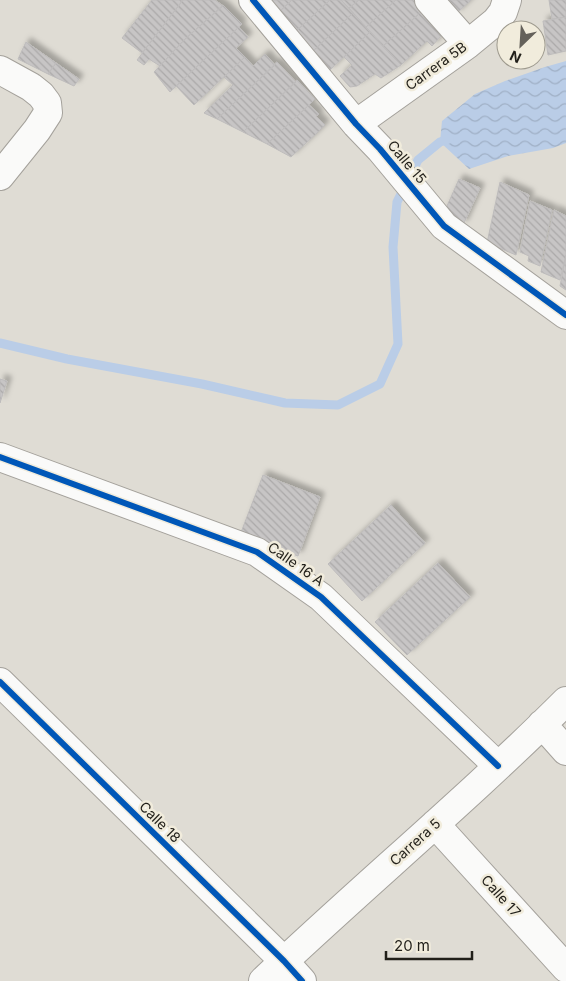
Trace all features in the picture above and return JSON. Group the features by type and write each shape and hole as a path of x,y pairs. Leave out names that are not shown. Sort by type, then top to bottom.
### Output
{"street":[{"name":"Calle 15","path":"253,0 444,226 566,315"},
{"path":"429,0 468,44"},
{"name":"Carrera 5B","path":"356,124 468,44 504,12 507,0"},
{"path":"0,70 31,87 41,95 47,103 48,113 37,130 0,176"},
{"name":"Calle 16 A","path":"0,457 257,552 321,597 498,766"},
{"name":"Calle 18","path":"0,682 284,961 302,981"},
{"name":"Carrera 5","path":"263,981 498,766 566,701"},
{"path":"542,724 566,751"},
{"name":"Calle 17","path":"435,824 566,968"}],"water":[{"path":"566,61 566,143 553,148 508,156 469,169 440,142 442,121 475,94 536,70 546,70 546,67"}],"building":[{"path":"152,0 183,0 142,53 122,38"},
{"path":"183,0 215,0 223,6 185,39 160,66 149,59 144,65 137,60"},
{"path":"270,0 292,0 280,11"},
{"path":"292,0 330,0 294,33 286,24 289,21 280,11"},
{"path":"330,0 341,0 353,13 311,53 294,33"},
{"path":"341,0 359,0 349,8"},
{"path":"359,0 396,0 366,27 349,8"},
{"path":"396,0 423,0 428,6 383,46 366,27"},
{"path":"444,0 471,0 456,14"},
{"path":"549,0 566,0 566,17 552,19"},
{"path":"223,5 242,24 170,92 154,72 185,39"},
{"path":"422,11 443,34 432,46 427,41 401,65 383,46"},
{"path":"353,13 370,32 329,71 311,53"},
{"path":"566,17 566,51 548,55 546,20"},
{"path":"239,27 248,37 236,48 245,57 194,105 176,86"},
{"path":"370,32 401,65 381,78 375,74 357,86 350,87 340,76 352,65 344,57"},
{"path":"26,42 56,63 48,74 18,59"},
{"path":"265,54 275,65 217,119 204,113 233,85 224,77 245,57 253,66"},
{"path":"277,62 296,82 243,132 217,119"},
{"path":"56,63 79,79 74,86 48,74"},
{"path":"297,80 315,99 309,105 267,144 243,132"},
{"path":"309,105 319,114 316,116 325,125 317,133 291,157 267,144"},
{"path":"459,179 480,188 463,225 443,215"},
{"path":"500,182 529,195 516,255 487,243"},
{"path":"530,201 552,210 540,266 528,261 529,256 520,252"},
{"path":"554,210 566,216 566,255 560,280 541,272"},
{"path":"566,255 566,290 560,286"},
{"path":"0,379 7,381 0,403"},
{"path":"263,475 320,497 298,556 240,535"},
{"path":"391,505 425,543 362,601 328,564"},
{"path":"438,563 470,597 407,655 375,622"}],"waterway":[{"path":"0,343 67,359 202,384 285,403 338,405 380,384 398,344 393,247 397,202 418,160 440,142 449,139"}],"cycle path":[{"path":"253,0 444,226 566,315"},
{"path":"0,457 257,552 321,597 498,766"},
{"path":"0,682 284,961 302,981"}]}
